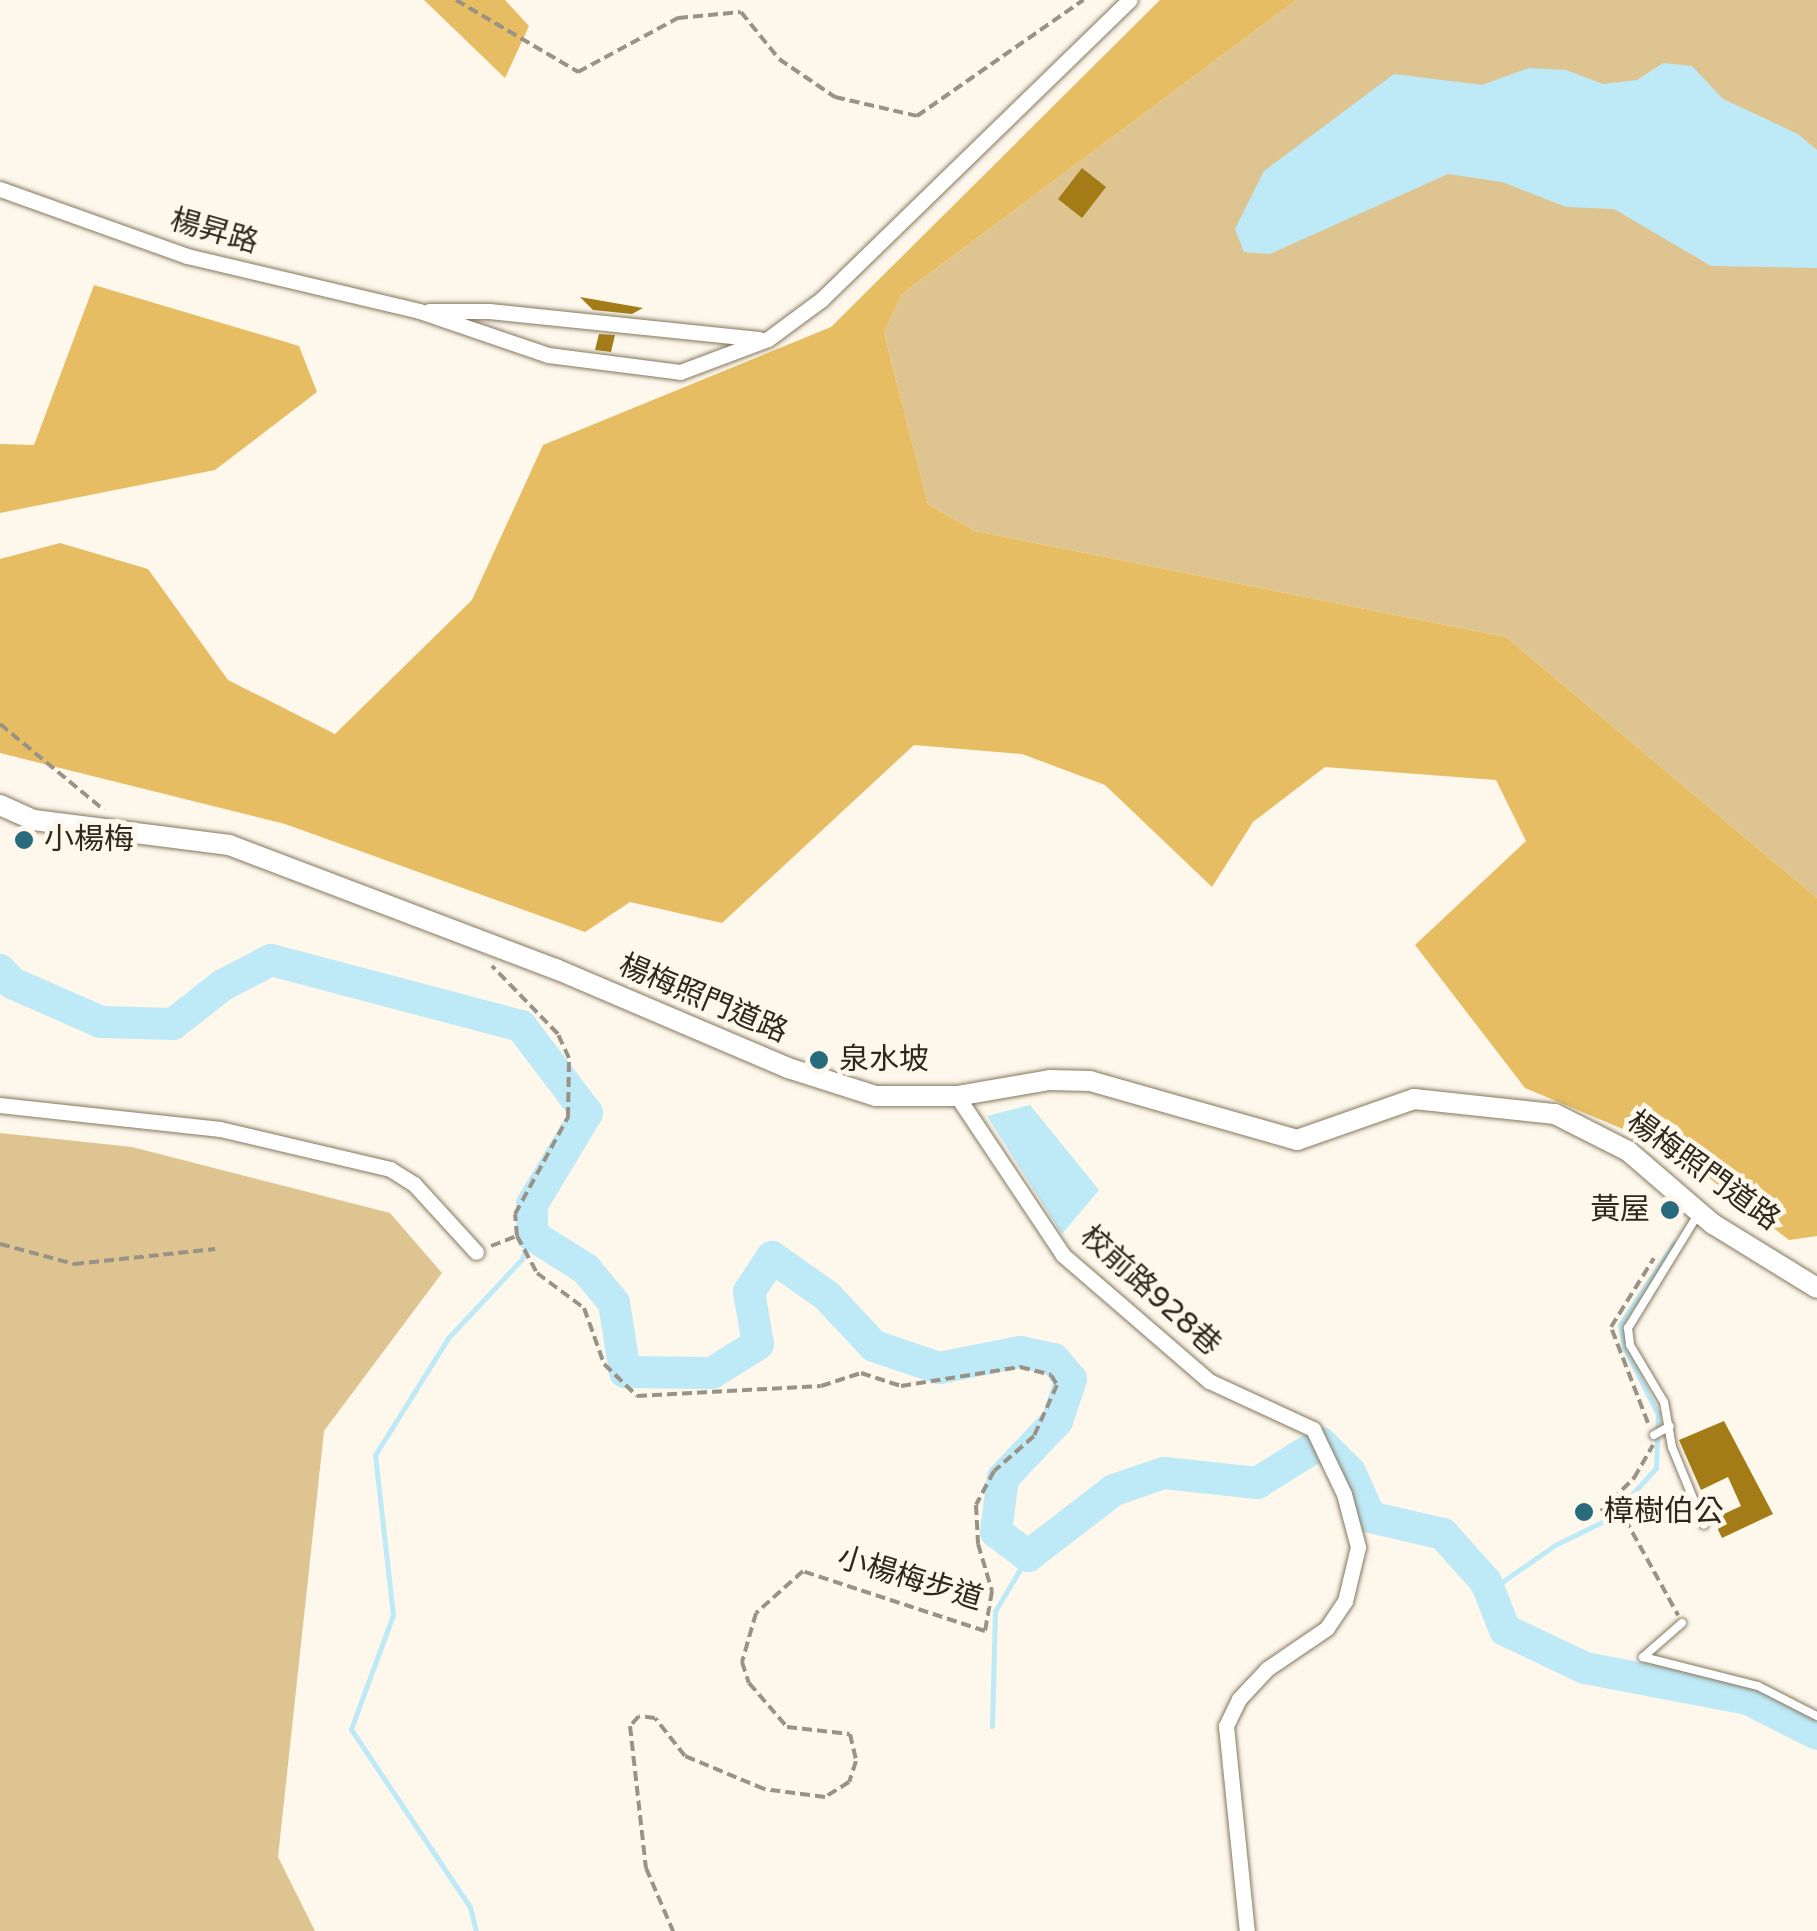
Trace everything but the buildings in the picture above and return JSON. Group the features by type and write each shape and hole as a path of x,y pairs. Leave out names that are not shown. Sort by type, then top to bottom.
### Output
{"street":[{"path":"419,311 548,354 680,372 768,339 822,299 1130,0"},
{"name":"楊昇路","path":"0,189 186,256 419,311"},
{"path":"419,311 489,311 768,339"},
{"name":"楊梅照門道路","path":"0,805 34,820 124,827 229,845 556,969 788,1068 876,1096 957,1096 1050,1080 1090,1081 1297,1140 1414,1099 1555,1114 1628,1151 1699,1212 1817,1288"},
{"name":"校前路928巷","path":"957,1096 1064,1255 1094,1286 1208,1381 1314,1429 1326,1452 1358,1546 1345,1602 1327,1628 1267,1670 1239,1699 1226,1726 1248,1931"},
{"path":"0,1105 90,1110 220,1129 390,1169 414,1184 476,1252"}],"lane":[{"path":"1699,1212 1628,1328 1630,1345 1664,1402 1672,1448 1704,1524"},
{"path":"1654,1434 1669,1427"},
{"path":"1682,1623 1642,1657 1758,1686 1817,1716"}],"path":[{"path":"456,0 578,72 678,18 741,12 780,59 835,96 917,116 1083,0"},
{"path":"0,724 124,827"},
{"path":"476,1252 516,1236 515,1214 568,1117 569,1058 558,1034 481,955"},
{"name":"小楊梅步道","path":"516,1236 537,1273 584,1308 604,1364 636,1396 821,1386 862,1373 902,1386 1020,1367 1051,1375 1056,1385 1034,1436 994,1471 976,1505 978,1544 992,1591 986,1631 803,1571 756,1613 742,1662 749,1683 786,1727 850,1734 856,1761 849,1782 825,1798 764,1789 685,1756 654,1718 639,1716 630,1726 646,1868 673,1931"},
{"path":"0,1244 74,1264 215,1248"},
{"path":"1609,1508 1625,1519 1682,1623"}],"shaded area":[{"path":"424,0 505,0 529,26 505,78"},
{"path":"1160,0 1296,0 902,294 884,333 928,504 975,531 1506,637 1817,898 1817,1236 1789,1240 1673,1150 1525,1088 1415,945 1526,841 1496,780 1325,767 1253,822 1212,887 1105,785 1022,754 914,745 722,923 630,902 585,932 285,824 0,753 0,559 60,543 148,569 228,680 335,734 472,600 543,445 831,327"},
{"path":"1296,0 1817,0 1817,898 1506,637 975,531 928,504 884,333 902,294"},
{"path":"94,285 299,346 317,392 215,470 0,513 0,444 34,445"},
{"path":"0,1133 132,1147 390,1213 442,1273 324,1431 278,1857 315,1931 0,1931"}],"water":[{"path":"1663,63 1692,66 1723,99 1798,134 1817,150 1817,268 1711,266 1614,209 1566,207 1502,182 1448,174 1270,254 1244,252 1235,229 1264,171 1394,74 1482,85 1529,68 1566,70 1603,84 1637,80"},
{"path":"1030,1105 1099,1190 1062,1234 987,1116"}],"waterway":[{"path":"0,970 12,983 101,1022 173,1024 223,985 271,960 521,1026 587,1113 532,1204 532,1235 586,1269 614,1303 625,1372 712,1373 758,1344 749,1292 772,1257 827,1296 874,1346 939,1368 1020,1352 1054,1359 1071,1379 1057,1421 1003,1478 996,1532 1028,1556 1114,1490 1164,1473 1257,1483 1321,1443 1350,1472 1370,1517 1443,1534 1486,1582 1505,1630 1585,1668 1748,1699 1817,1734"},
{"path":"476,1931 470,1907 351,1729 393,1615 375,1455 448,1338 522,1259 532,1235"},
{"path":"1489,1591 1555,1545 1610,1518 1656,1468 1658,1414 1624,1347 1620,1325 1674,1243"},
{"path":"992,1726 995,1611 1028,1556"}],"place":[{"name":"小楊梅","path":"24,840"},
{"name":"泉水坡","path":"819,1060"},
{"name":"黃屋","path":"1670,1210"},
{"name":"樟樹伯公","path":"1584,1512"}]}
